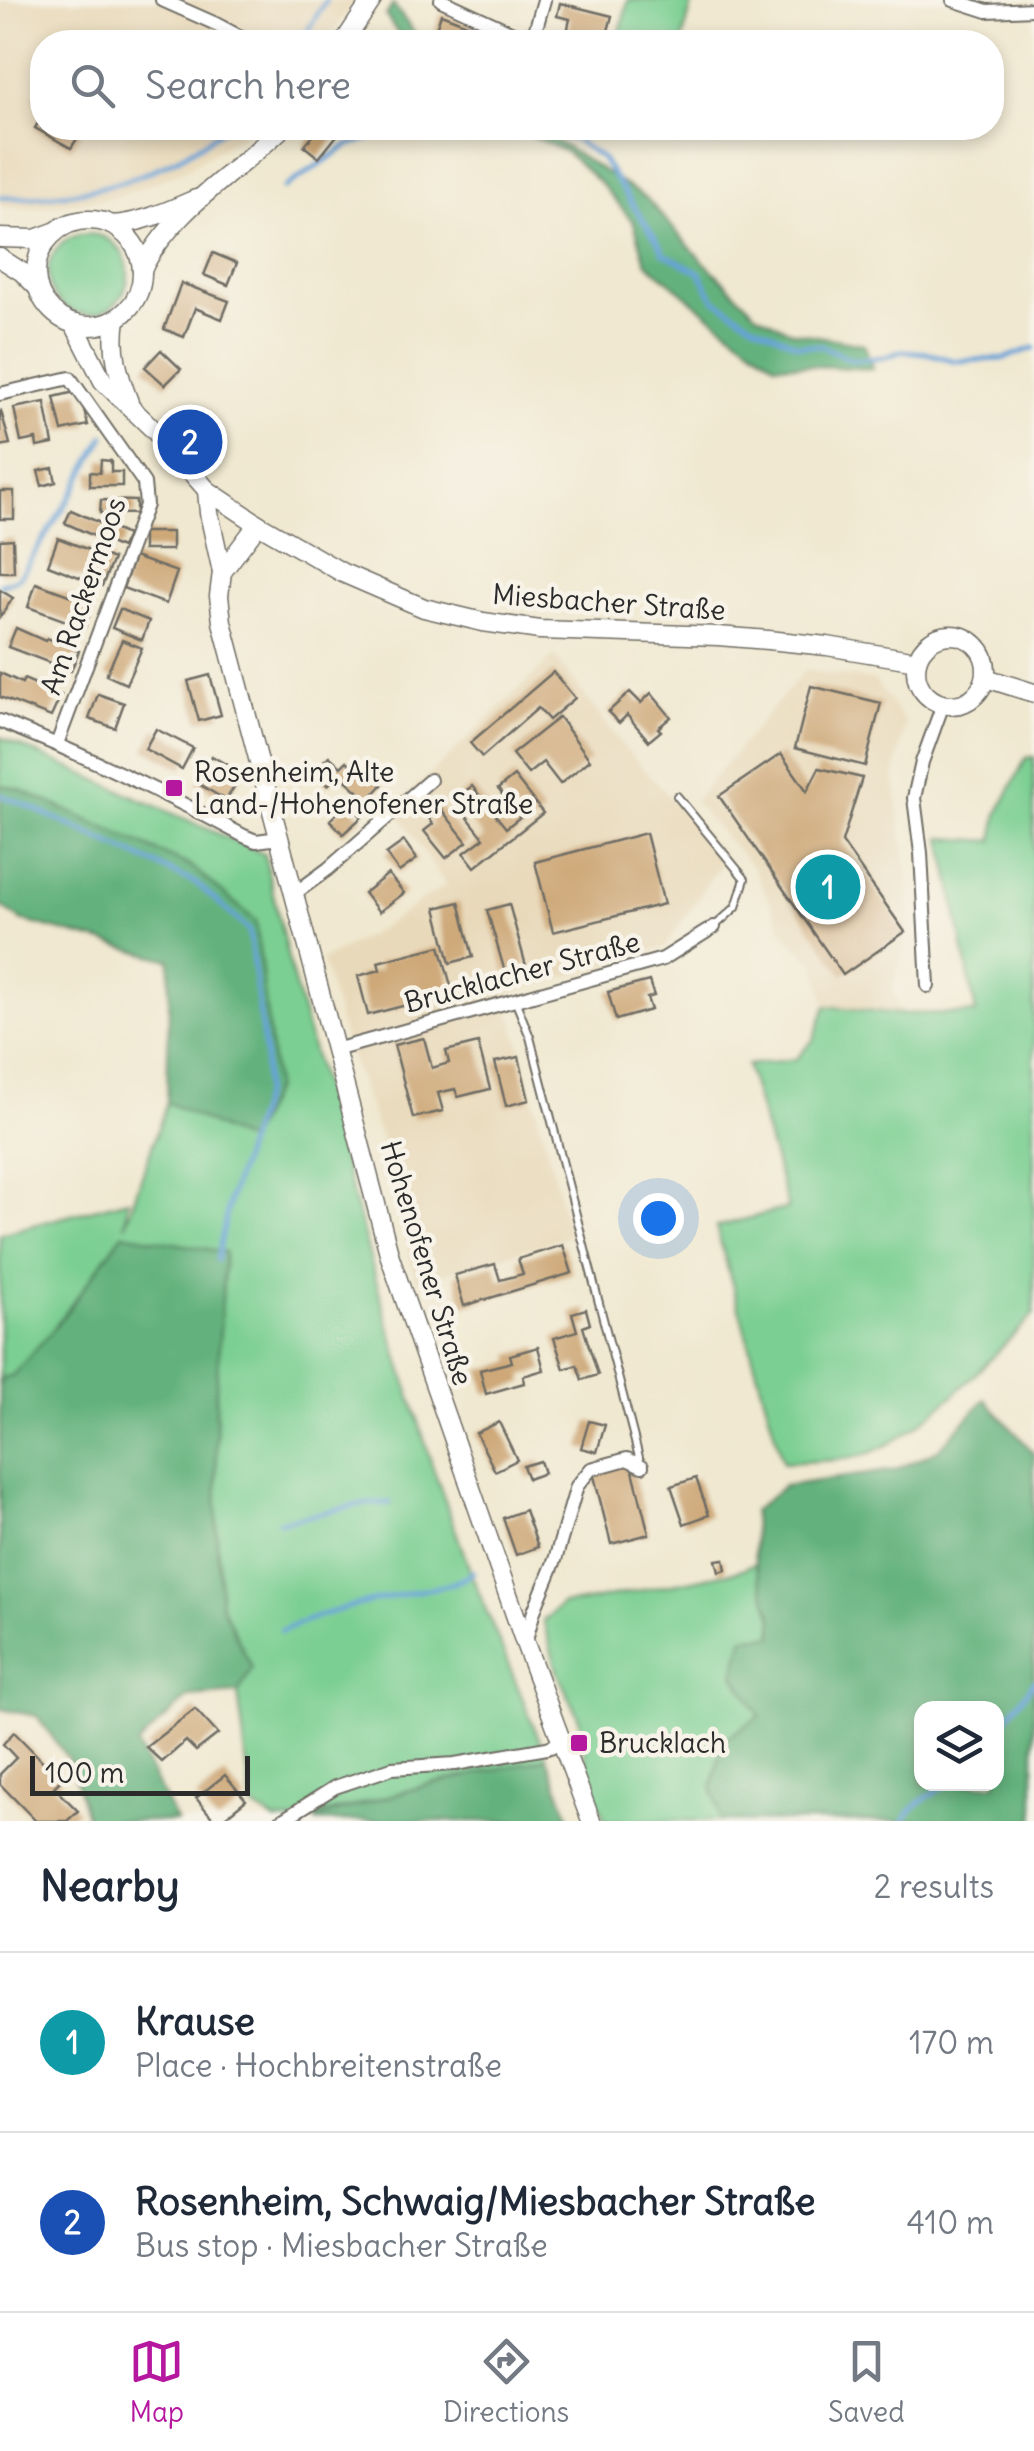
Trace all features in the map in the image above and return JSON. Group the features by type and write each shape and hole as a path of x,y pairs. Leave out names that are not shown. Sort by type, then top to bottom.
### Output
{"main road":[{"path":"352,30 372,0"},
{"path":"142,270 150,252 201,197 268,140"},
{"path":"0,238 35,239 72,222 129,224 201,197"},
{"path":"55,232 42,248 36,268 38,288 45,304 58,316 88,326 116,319 131,306 140,289 138,251 112,225"},
{"path":"0,258 38,288"},
{"name":"Miesbacher Straße","path":"116,319 113,348 117,373 132,408"},
{"name":"Miesbacher Straße","path":"74,324 103,381 156,430 207,490 343,573 393,596 483,622 540,630 768,640 917,661"},
{"path":"207,490 222,572"},
{"path":"222,572 258,524"},
{"name":"Hohenofener Straße","path":"222,572 222,622 390,1257 591,1821"},
{"path":"954,635 966,638 983,654 986,678 974,696 954,705 944,704 933,700 918,683 917,661 931,642 954,635"},
{"path":"986,678 1034,692"}],"street":[{"path":"162,0 225,30"},
{"path":"441,0 506,30"},
{"path":"535,30 544,0"},
{"path":"953,0 987,11 1034,8"},
{"name":"Am Rackermoos","path":"0,394 70,378 144,484 146,505 57,744"},
{"path":"928,986 922,853 914,798 922,762 944,704"},
{"path":"0,721 169,795 244,836 256,840 279,838"},
{"path":"294,894 430,780"},
{"name":"Brucklacher Straße","path":"335,1050 663,959 714,927"},
{"path":"525,1643 577,1486 591,1469 627,1459 642,1466"},
{"path":"281,1821 335,1787 392,1768 455,1764 561,1743"}],"lane":[{"path":"677,796 745,879 736,908 714,927"},
{"path":"516,1000 530,1036 642,1466"}],"shaded area":[{"path":"0,0 356,0 334,30 30,30 30,140 235,140 182,171 116,197 29,208 0,207"},
{"path":"554,656 623,746 724,858 666,946 506,994 570,1236 416,1281 389,1160 344,1038 322,960 378,930 446,885 393,805"},
{"path":"805,670 875,681 905,723 894,777 909,886 910,923 892,990 901,1014 826,1006 815,963 785,935 754,868 694,802"}],"green space":[{"path":"628,0 693,0 685,30 621,30"},
{"path":"393,4 412,30 396,30 386,16"},
{"path":"540,140 555,140 647,199 757,314 793,332 864,344 873,369 775,364 646,262 634,223 602,185 566,152"},
{"path":"88,234 103,237 116,246 125,259 125,289 116,302 103,311 88,314 73,311 60,302 51,289 48,274 51,259 60,246 73,237"},
{"path":"0,737 264,854 291,971 387,1320 433,1468 472,1576 547,1758 427,1785 300,1821 276,1821 252,1806 238,1693 252,1668 221,1605 216,1393 123,1234 56,1326 13,1375 0,1379 0,1234 128,1200 125,1226 167,1102 248,1142 256,921 21,790 0,785"},
{"path":"1034,757 1034,1314 953,1395 882,1448 860,1456 783,1463 716,1227 788,1208 747,1065 796,1059 814,1039 826,1006 901,1014 976,1013 942,838 993,841 998,814 1026,758"},
{"path":"0,785 21,790 191,866 256,921 275,1087 248,1142 167,1102 170,960 21,920 0,905"},
{"path":"123,1234 225,1252 216,1393 221,1605 252,1668 238,1693 188,1697 137,1745 176,1821 87,1821 71,1763 37,1716 0,1709 0,1379 13,1375 56,1326"},
{"path":"985,1399 1034,1453 1034,1821 721,1821 712,1788 723,1740 760,1716 734,1674 744,1637 774,1636 773,1618 755,1563 753,1511 784,1486 895,1470 938,1450"},
{"path":"755,1563 773,1618 774,1637 760,1716 722,1820 605,1821 588,1774 579,1719 558,1674 543,1621 562,1604 738,1571"},
{"path":"547,1758 571,1821 316,1821 427,1785"}],"building":[{"path":"560,3 612,16 608,30 568,30 570,19 557,16"},
{"path":"441,14 475,27 474,30 435,30"},
{"path":"57,140 76,140 71,148"},
{"path":"309,140 333,140 319,158 304,146"},
{"path":"213,253 237,263 228,285 204,275"},
{"path":"181,283 229,301 222,319 195,308 184,337 164,329"},
{"path":"161,350 181,369 165,385 145,367"},
{"path":"79,391 88,425 62,431 54,397"},
{"path":"45,402 53,444 37,447 36,439 21,442 14,408"},
{"path":"0,412 10,444 0,446"},
{"path":"101,460 111,461 111,472 122,472 122,486 90,486 90,472 100,473"},
{"path":"53,468 56,482 42,486 38,471"},
{"path":"0,491 14,491 14,519 0,519"},
{"path":"101,500 136,501 136,514 100,513"},
{"path":"71,510 127,535 121,548 65,523"},
{"path":"143,532 172,532 172,550 143,550"},
{"path":"58,538 113,559 102,586 48,565"},
{"path":"13,539 14,572 0,572 0,540"},
{"path":"134,557 177,572 166,604 123,588"},
{"path":"36,583 93,604 85,628 28,607"},
{"path":"0,590 13,598 0,617"},
{"path":"120,609 149,621 142,640 112,628"},
{"path":"16,628 79,651 71,671 8,647"},
{"path":"122,640 142,648 126,684 106,675"},
{"path":"553,672 575,698 549,720 538,708 482,757 470,743"},
{"path":"0,673 61,695 51,717 0,697"},
{"path":"210,675 221,715 199,721 188,681"},
{"path":"811,686 881,703 865,766 795,748"},
{"path":"630,692 641,703 651,693 671,717 649,741 627,715 619,723 608,712"},
{"path":"98,694 124,703 115,728 89,719"},
{"path":"559,717 590,760 560,784 543,762 528,774 512,754"},
{"path":"156,729 193,748 182,769 145,749"},
{"path":"781,754 807,791 819,768 862,778 842,842 905,932 843,975 719,796"},
{"path":"212,756 242,774 226,800 197,783"},
{"path":"329,756 341,767 347,761 364,777 369,772 382,785 368,800 339,774 328,785 314,771"},
{"path":"514,776 543,813 475,867 464,853 484,838 454,800 472,786 506,828 520,817 498,789"},
{"path":"348,802 362,817 343,834 330,820"},
{"path":"437,804 467,842 446,858 424,831 433,824 426,814"},
{"path":"646,833 664,904 553,932 535,862"},
{"path":"404,841 417,859 399,872 386,854"},
{"path":"388,874 404,893 379,912 364,893"},
{"path":"459,902 473,957 450,963 436,908"},
{"path":"509,904 526,966 505,972 487,910"},
{"path":"440,946 453,993 368,1015 358,976 380,970 378,962"},
{"path":"649,981 654,996 647,998 651,1010 616,1020 608,992"},
{"path":"424,1038 432,1068 449,1063 446,1051 478,1043 490,1089 458,1097 455,1089 438,1093 443,1111 413,1118 394,1045"},
{"path":"519,1057 529,1100 506,1106 495,1062"},
{"path":"563,1245 572,1273 464,1306 455,1275 495,1264 500,1280 523,1274 518,1259"},
{"path":"586,1309 590,1324 583,1327 598,1375 582,1380 577,1365 564,1369 554,1338 577,1331 572,1313"},
{"path":"538,1347 544,1370 523,1376 524,1383 486,1394 480,1370 512,1362 510,1355"},
{"path":"589,1421 605,1425 597,1452 581,1448"},
{"path":"499,1422 517,1460 495,1471 476,1433"},
{"path":"540,1461 544,1473 528,1479 523,1466"},
{"path":"631,1463 649,1534 611,1544 593,1472"},
{"path":"696,1478 709,1515 684,1524 671,1486"},
{"path":"525,1510 538,1547 516,1555 503,1518"},
{"path":"724,1559 726,1570 719,1572 716,1560"},
{"path":"195,1709 218,1734 196,1751 186,1741 162,1762 146,1747"},
{"path":"14,1732 61,1780 54,1787 78,1811 67,1821 36,1821 0,1784 0,1774 16,1758 3,1744"},
{"path":"225,1775 246,1800 215,1821 196,1798"}],"waterway":[{"path":"308,30 326,0"},
{"path":"0,197 78,192 123,181 165,165 207,140"},
{"path":"284,188 347,146 364,140"},
{"path":"575,140 601,158 663,253 699,272 714,299 798,345 822,346 853,360 886,357 902,351 955,361 1002,359 1034,348"},
{"path":"0,585 19,578 104,436"},
{"path":"0,795 196,883 249,930 265,1056 264,1092 230,1197 217,1260"},
{"path":"279,1522 363,1504 390,1503"},
{"path":"281,1631 341,1609 449,1584 473,1572"},
{"path":"1004,1723 1034,1681"},
{"path":"904,1821 919,1803 937,1791"}],"place":[{"name":"Rosenheim, Schwaig/Miesbacher Straße","path":"190,442"},
{"name":"Rosenheim, Alte Land-/Hohenofener Straße","path":"174,788"},
{"name":"Krause","path":"828,887"},
{"name":"Brucklach","path":"579,1743"}]}
